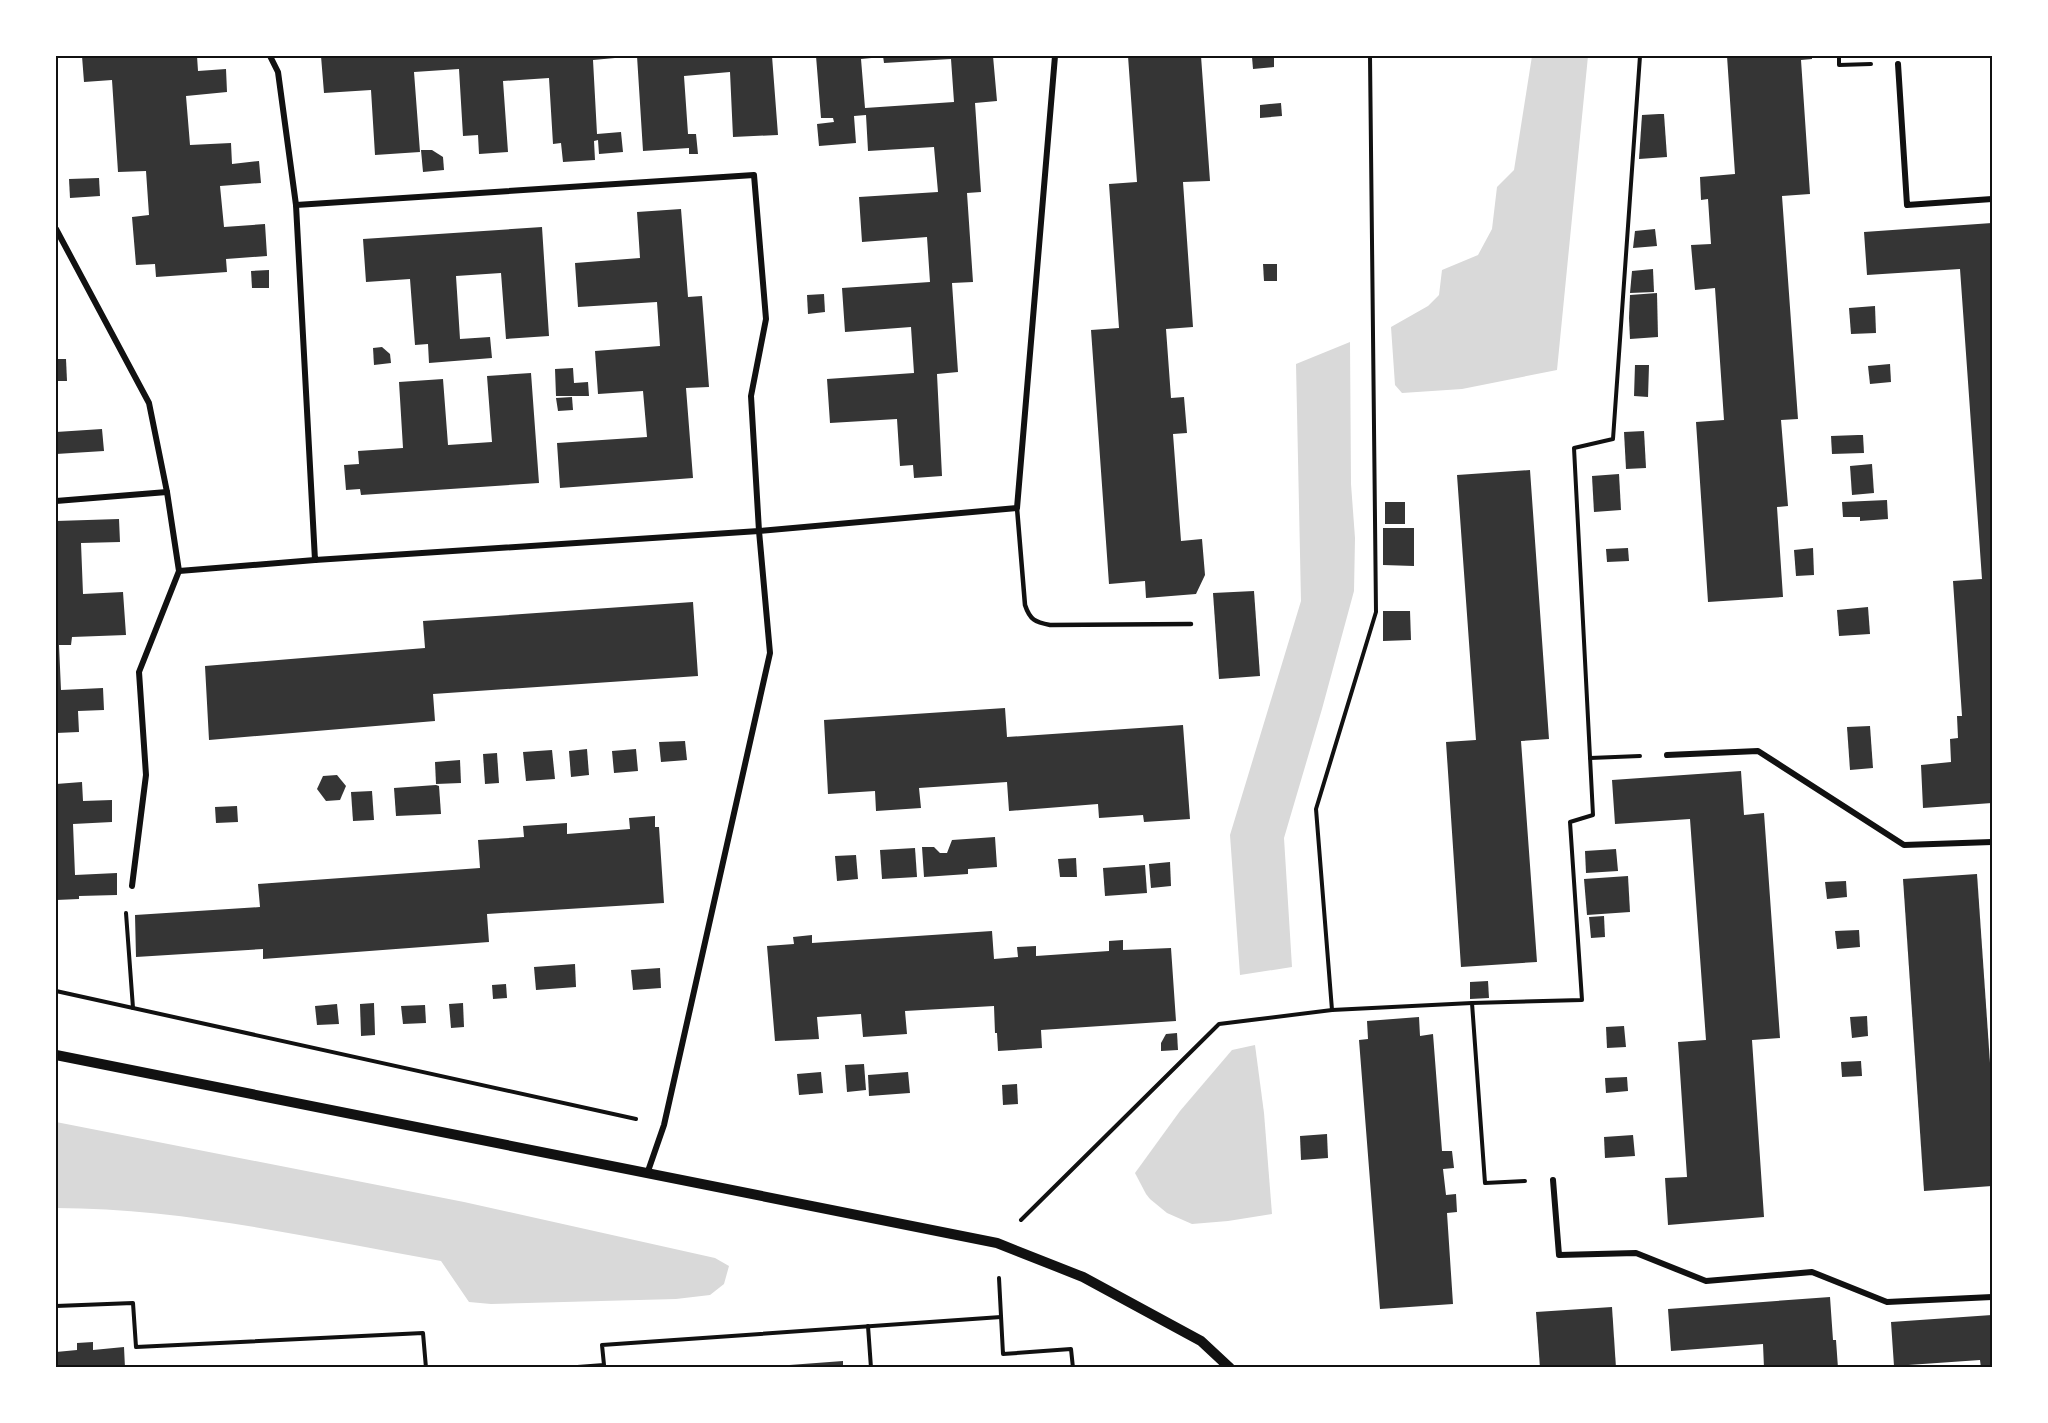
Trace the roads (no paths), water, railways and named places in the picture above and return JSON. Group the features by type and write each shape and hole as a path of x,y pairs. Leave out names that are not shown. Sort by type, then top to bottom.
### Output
{"street":[{"path":"270,56 278,72 296,205 315,560"},
{"path":"179,572 315,560 759,531 1017,508 1055,56"},
{"path":"1898,64 1907,205 1992,199"},
{"path":"296,205 754,175 766,320 751,396 759,531 770,653 664,1125 647,1174"},
{"path":"56,229 148,403 167,492 179,572 139,672 146,775 132,886"},
{"path":"56,501 167,492"},
{"path":"1666,755 1758,751 1904,845 1992,842"},
{"path":"56,1054 998,1243 1083,1277 1201,1341 1230,1368"},
{"path":"1553,1180 1559,1256 1636,1254 1706,1281 1812,1272 1887,1302 1992,1297"}],"lane":[{"path":"1017,508 1025,605 1029,617 1036,622 1050,625 1191,624"}]}
